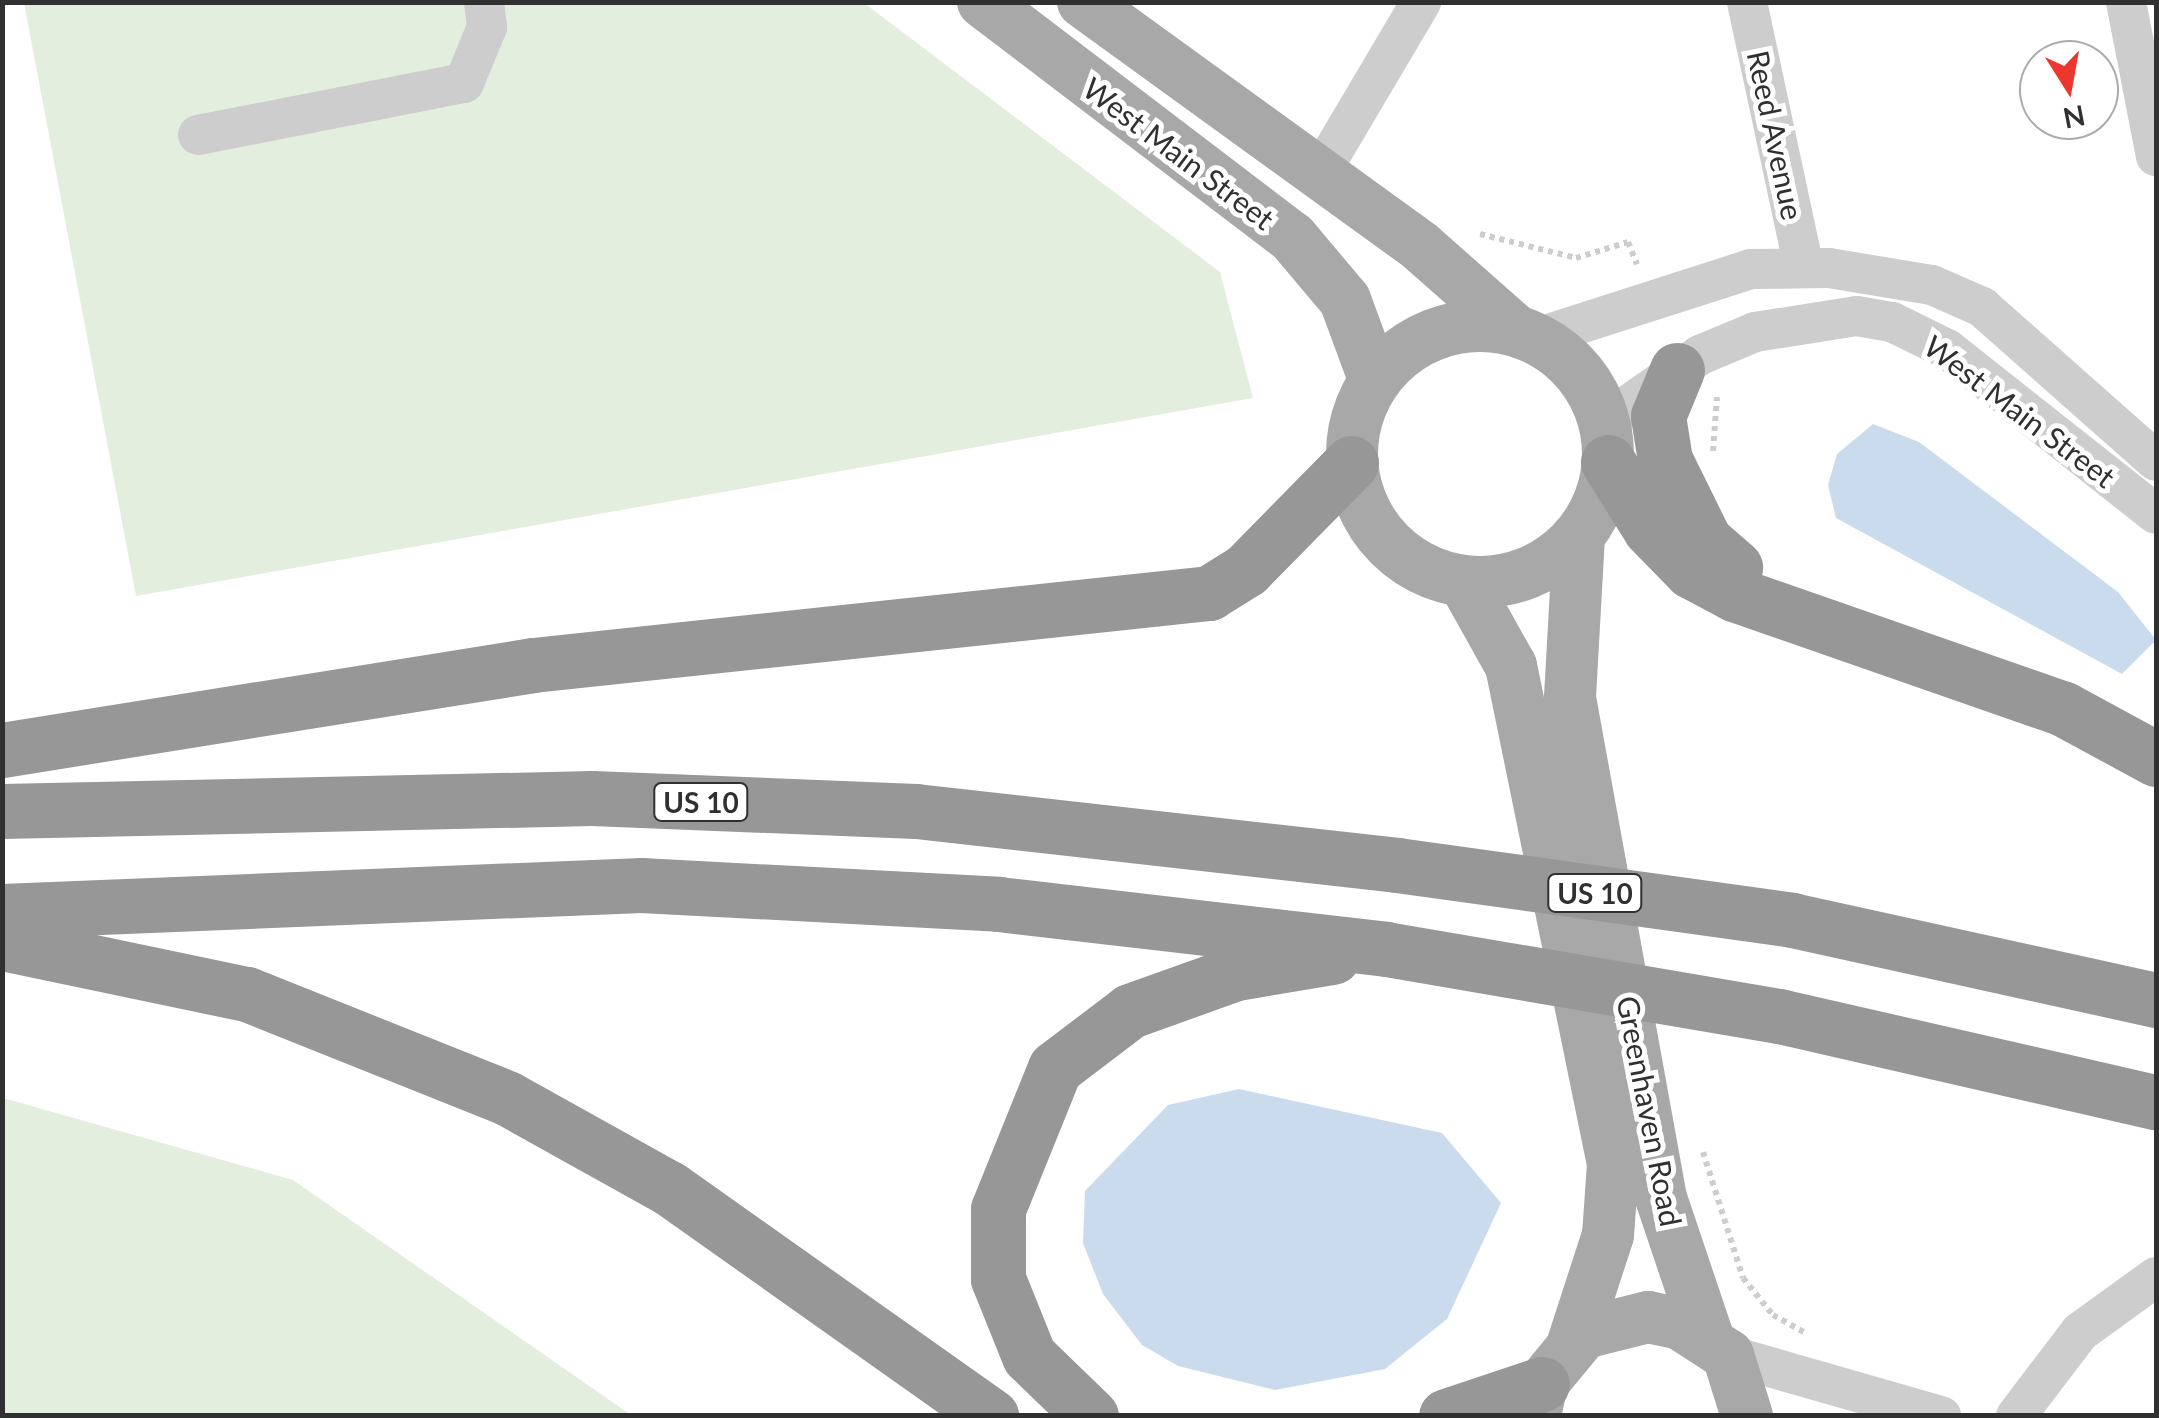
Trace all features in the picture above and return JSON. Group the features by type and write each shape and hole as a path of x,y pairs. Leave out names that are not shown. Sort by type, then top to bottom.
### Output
{"highway":[{"path":"1676,370 1658,416 1678,498 1705,541 1794,618"},
{"path":"1606,442 1650,530 1691,570 1794,618 2062,708 2156,759"},
{"path":"2,750 533,665 1209,593 1303,517 1351,463"},
{"name":"US 10","path":"2,811 592,798 916,811 1396,865 1792,920 2156,1000"},
{"path":"2,911 642,885 998,904 1386,949 1779,1016 2156,1102"},
{"path":"2,943 247,994 507,1098 669,1188 991,1416"},
{"path":"1090,1416 1028,1356 998,1279 998,1209 1055,1068 1130,1011 1236,973 1386,949"},
{"path":"1446,1416 1550,1380"}],"main road":[{"name":"West Main Street","path":"983,2 1292,237 1345,300 1374,380"},
{"path":"1082,2 1320,173 1525,333 1588,384 1606,442 1579,536 1508,580 1464,582 1422,569 1386,543 1362,506 1351,463 1355,420 1374,380 1406,348 1446,330 1525,333"},
{"name":"Greenhaven Road","path":"1579,536 1570,698 1606,878 1661,1198 1747,1416"},
{"name":"Greenhaven Road","path":"1464,582 1511,666 1613,1164 1608,1235 1550,1380"},
{"path":"1550,1380 1615,1320 1648,1317 1718,1348"}],"street":[{"path":"198,134 464,83 487,26 484,2"},
{"name":"Reed Avenue","path":"1747,2 1804,268"},
{"path":"2126,2 2156,156"},
{"path":"1320,173 1431,5"},
{"name":"West Main Street","path":"1525,333 1751,268 1804,268 1932,285 1982,307 2156,461"},
{"name":"West Main Street","path":"1606,442 1676,370 1754,332 1858,316 1892,322 1947,349 2156,514"},
{"path":"2016,1416 2080,1332 2156,1277"},
{"path":"1718,1348 1941,1416"}],"path":[{"path":"1462,223 1548,256 1628,242"}],"green space":[{"path":"24,3 864,3 1220,272 1253,398 136,596"},
{"path":"3,1098 293,1180 631,1415 3,1415"}],"water":[{"path":"1873,424 1919,442 2118,592 2156,640 2122,674 1836,518 1828,485 1837,454"},
{"path":"1239,1089 1442,1133 1501,1203 1447,1319 1385,1369 1275,1390 1178,1366 1142,1345 1103,1294 1083,1243 1085,1191 1168,1105"}]}
